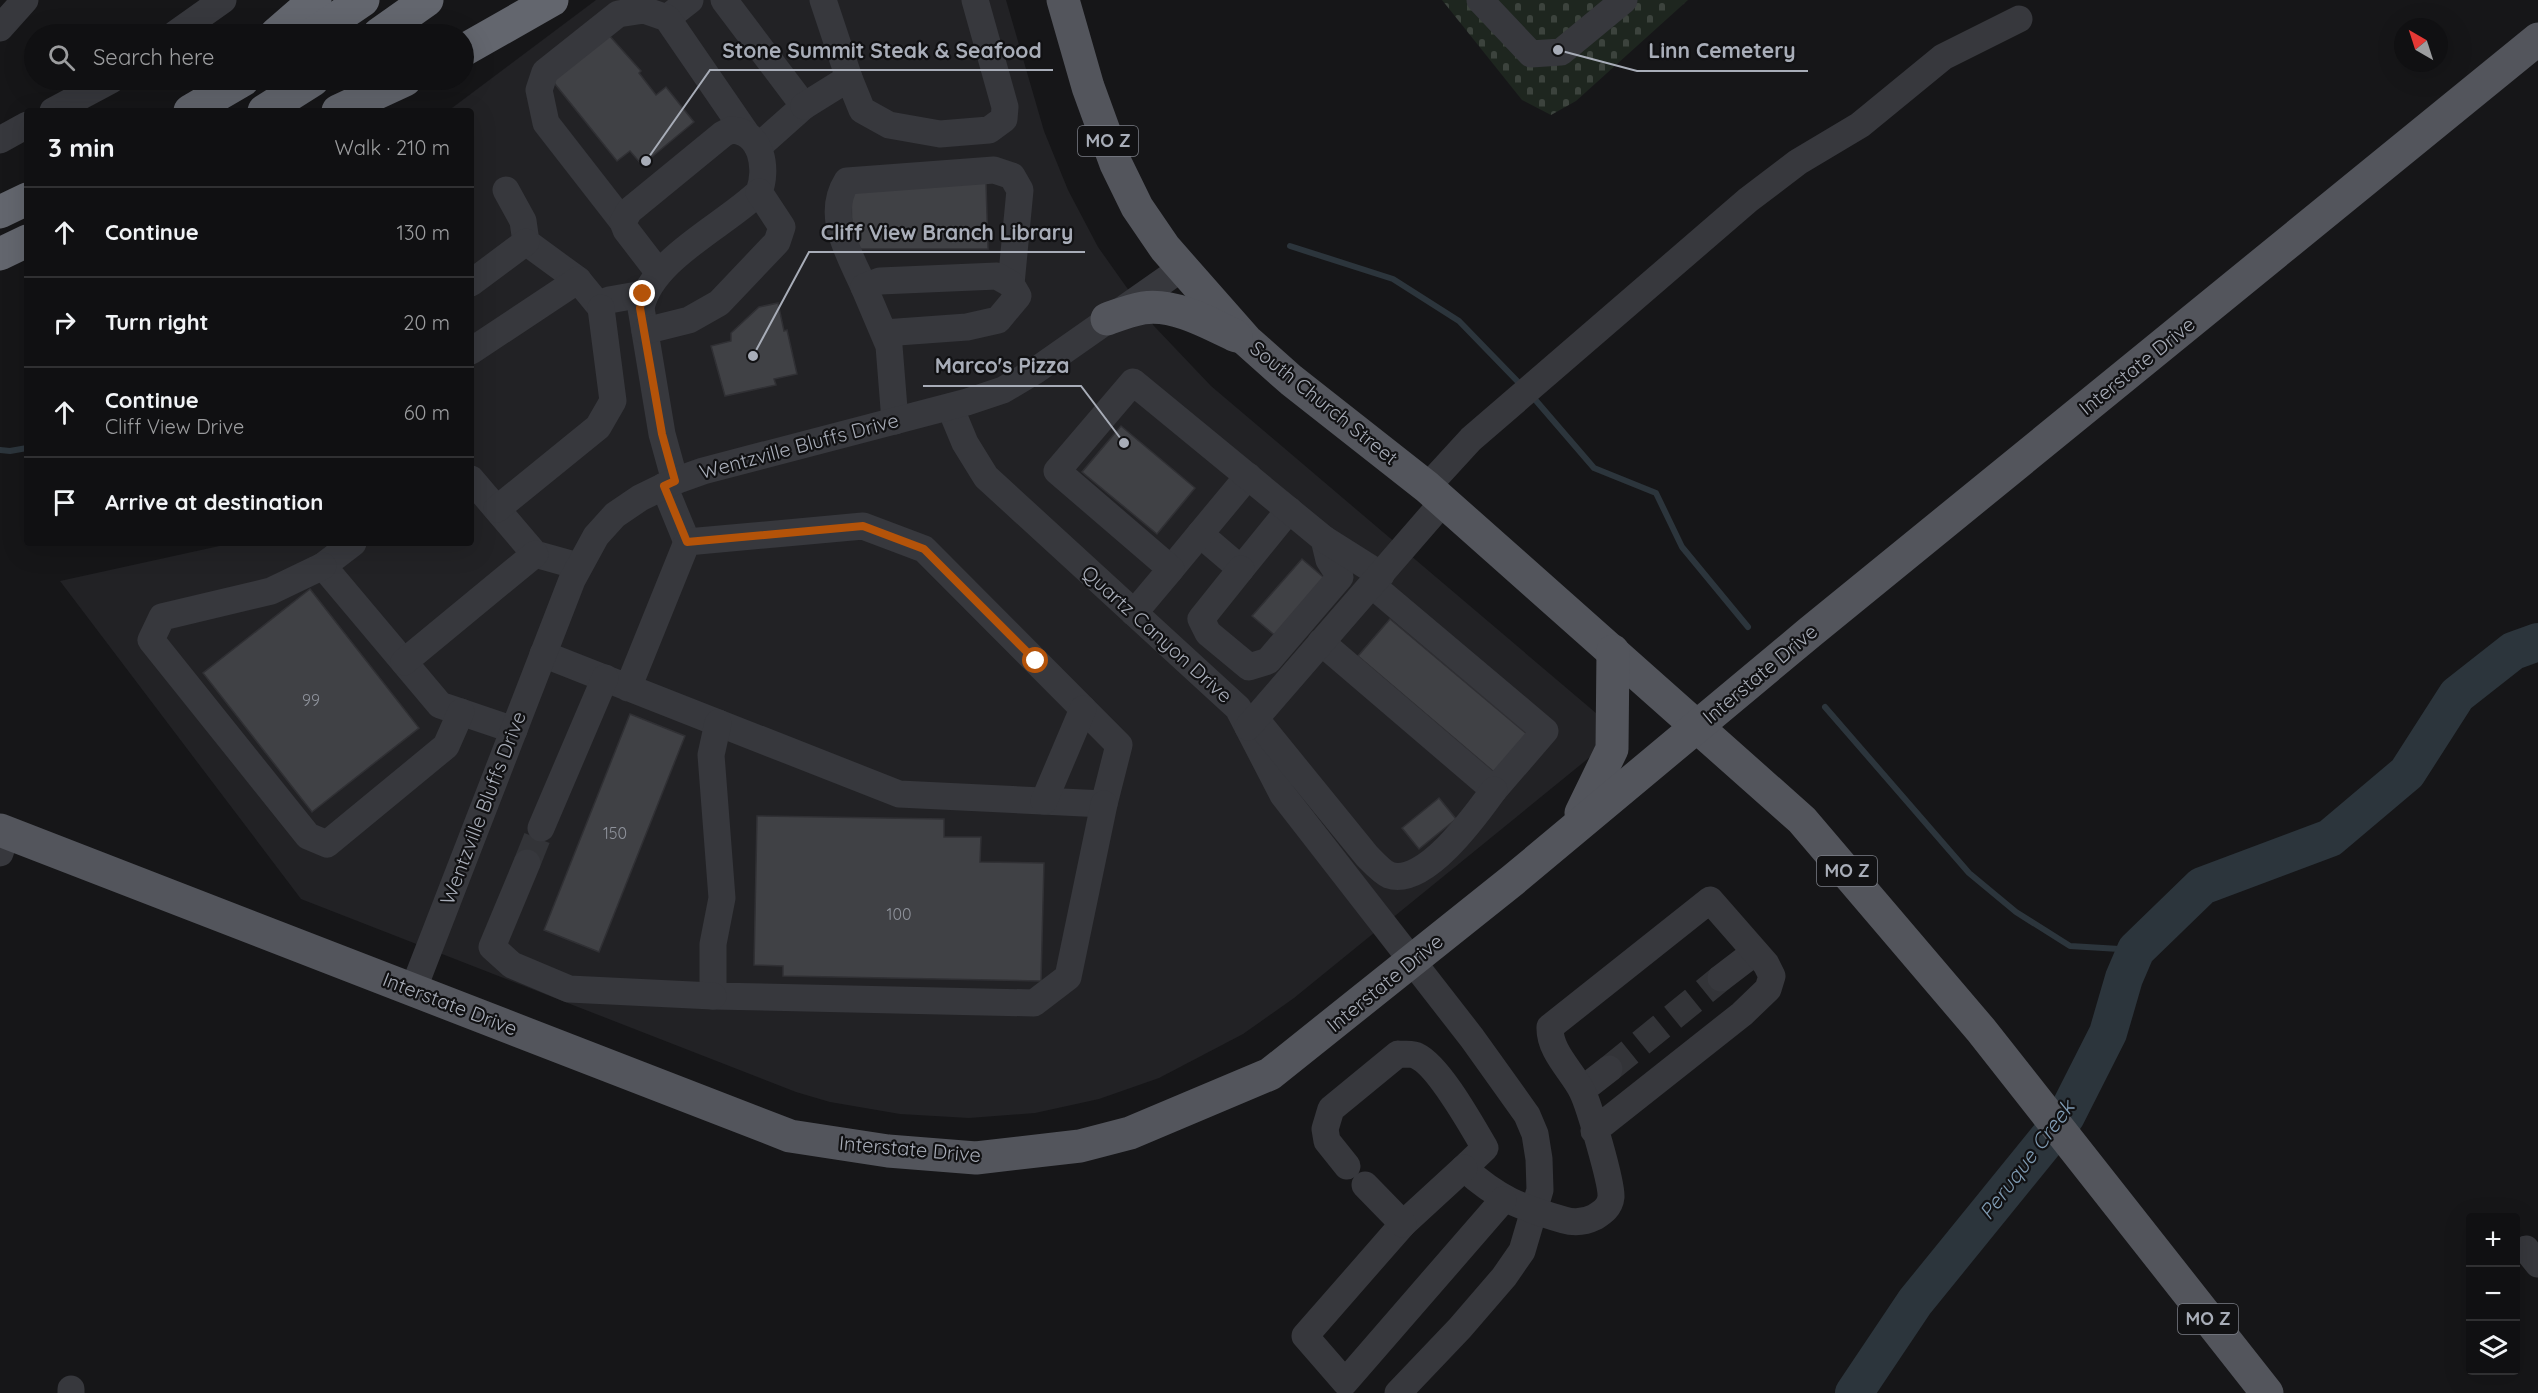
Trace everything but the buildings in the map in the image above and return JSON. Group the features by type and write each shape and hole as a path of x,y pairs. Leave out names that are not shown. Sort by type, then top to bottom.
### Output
{"highway":[{"path":"287,24 315,0"},
{"path":"328,24 363,0"},
{"path":"393,24 427,0"},
{"path":"474,44 552,0"},
{"path":"193,108 214,90"},
{"path":"195,108 226,90"},
{"path":"269,108 297,90"},
{"path":"344,108 383,90"},
{"path":"0,212 24,200"},
{"path":"0,254 24,242"}],"main road":[{"name":"South Church Street","path":"1063,0 1088,87 1116,164 1137,207 1165,248 1246,340 1291,380 1436,494"},
{"name":"Interstate Drive","path":"2,838 413,990 790,1136 888,1151 976,1158 1080,1146 1130,1133 1270,1074 1412,962 2538,39"},
{"path":"1107,319 1144,308 1167,310 1194,317 1246,340"},
{"name":"MO Z","path":"1436,494 1802,820 1981,1030 2266,1393"},
{"path":"1572,830 1598,782 1612,748 1613,651"}],"street":[{"path":"0,28 25,0"},
{"path":"189,24 223,0"},
{"path":"667,18 690,0"},
{"path":"724,0 804,106"},
{"path":"823,0 862,110 889,125 940,134 989,130 1004,119 1005,107 975,0"},
{"path":"1480,0 1532,54 1561,52 1624,0"},
{"path":"541,828 687,542 669,483 640,308 651,284 623,222 546,123 539,90 544,72 618,14 644,10 667,18 755,146 764,179 759,192 651,284 609,300 601,308"},
{"path":"1171,569 1057,471 1133,382 1376,580 1545,731 1494,790 1465,829 1427,864 1409,876 1388,875 1367,856 1252,723 1376,580 1471,439 1748,200 1798,162 1860,125 1943,57 2019,19"},
{"path":"755,146 804,106 849,78"},
{"path":"59,108 92,90"},
{"path":"0,140 24,127"},
{"path":"623,222 629,211 723,134 731,130 755,146"},
{"path":"895,421 889,346 838,225 838,195 848,181 994,170 1012,176 1020,190 1011,284"},
{"path":"497,509 597,427 613,401 601,308 578,280 526,242 523,221 506,190"},
{"path":"645,331 689,320 719,303 777,242 782,227 759,192"},
{"path":"474,281 526,242"},
{"name":"Wentzville Bluffs Drive","path":"413,990 578,566 596,536 615,515 640,498 669,483 703,471 950,407 1003,390 1035,371 1182,268"},
{"path":"864,287 880,281 998,276 1011,284 1018,296 998,320 967,327 884,333"},
{"path":"474,349 578,280"},
{"name":"Quartz Canyon Drive","path":"950,407 965,443 986,477 1252,723 1283,795 1527,1115 1535,1134 1540,1190 1536,1212 1522,1251 1504,1277 1398,1393"},
{"path":"1134,613 1248,476"},
{"path":"474,482 535,554 578,566"},
{"path":"1289,510 1201,619 1208,633 1249,667 1268,661 1340,577 1329,560 1324,539"},
{"path":"527,863 492,947 512,965 569,989 713,996 1034,1003 1068,976 1104,804 1119,745 924,549 863,526 687,542"},
{"path":"1200,534 1241,569"},
{"path":"349,546 323,567 271,591 162,617 151,640 308,836 327,844 446,746 461,712"},
{"path":"404,662 535,554"},
{"path":"323,567 440,705 513,730"},
{"path":"1321,642 1494,790"},
{"path":"543,654 900,794 1104,804"},
{"path":"1044,801 1083,709"},
{"path":"713,996 713,944 722,898 711,755 718,723"},
{"path":"1464,1168 1503,1200 1536,1212 1572,1222 1589,1220 1605,1211 1611,1198 1608,1175 1594,1131 1588,1104 1582,1090 1555,1050 1550,1027 1710,900 1755,952 1772,976 1768,989 1742,1014 1594,1131"},
{"path":"1721,978 1755,952"},
{"path":"1402,1224 1327,1141 1324,1129 1331,1109 1398,1054 1416,1055 1430,1066 1461,1108 1485,1148 1402,1224 1305,1336 1351,1388 1503,1200"},
{"path":"1582,1090 1608,1069"}],"shaded area":[{"path":"596,0 1006,0 1044,131 1068,190 1098,247 1154,326 1211,386 1603,719 1606,744 1294,998 1243,1034 1159,1078 1099,1099 1035,1113 969,1118 900,1114 830,1102 796,1092 301,899 60,581 219,546 474,546 474,108 452,108"}],"green space":[{"path":"1442,0 1688,0 1576,101 1551,115 1522,100"}],"waterway":[{"path":"1290,246 1393,279 1459,321 1523,387"},
{"path":"1532,396 1594,468 1656,493 1682,547 1748,627"},
{"path":"0,450 24,449"},
{"name":"Peruque Creek","path":"1854,1393 1915,1302 2066,1116 2108,1033 2124,978 2136,950 2202,886 2330,838 2407,773 2457,695 2513,651 2538,642"},
{"path":"1825,707 1969,873 2016,912 2070,946 2136,950"}],"tunnel":[{"path":"527,863 541,828"},
{"path":"1609,1069 1721,978"}],"place":[{"name":"Linn Cemetery","path":"1558,50"},
{"name":"Stone Summit Steak & Seafood","path":"646,161"},
{"name":"Cliff View Branch Library","path":"753,356"},
{"name":"Marco's Pizza","path":"1124,443"}],"route":[{"path":"643,294 640,308 662,434 675,481 664,486 687,542 863,526 924,549 1036,661"}]}
